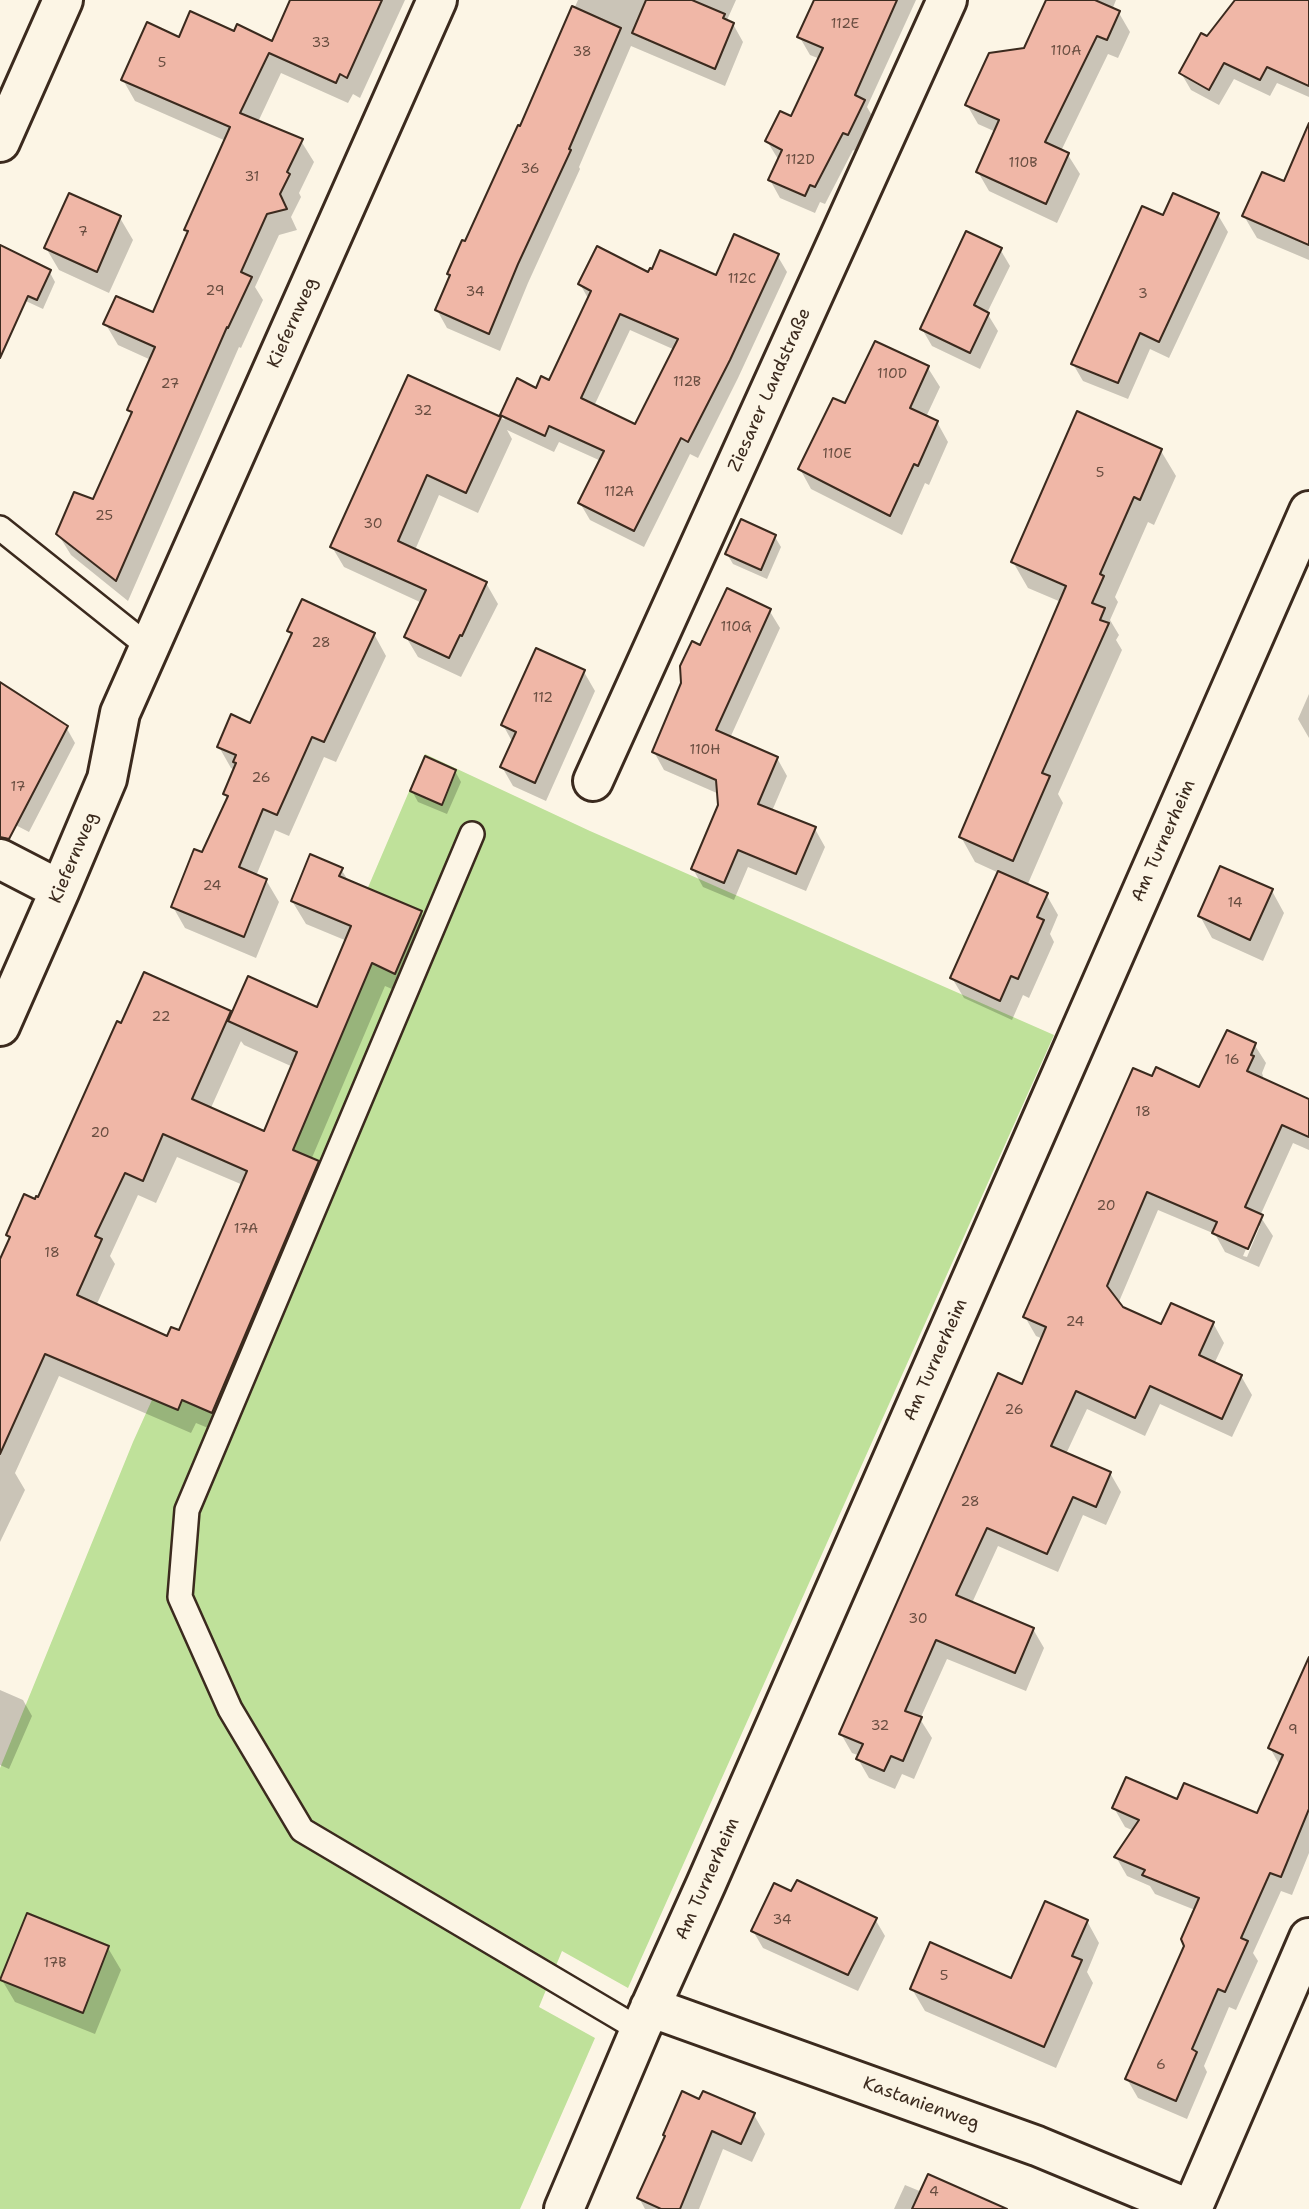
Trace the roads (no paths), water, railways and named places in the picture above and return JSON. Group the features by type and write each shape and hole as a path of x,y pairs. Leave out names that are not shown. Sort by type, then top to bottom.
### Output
{"street":[{"path":"0,142 12,76 63,0"},
{"name":"Kiefernweg","path":"0,1026 107,779 120,713 437,0"},
{"name":"Ziesarer Landstraße","path":"593,781 947,0"},
{"name":"Am Turnerheim","path":"564,2209 645,2018 1309,511"},
{"path":"0,859 61,890"},
{"name":"Kastanienweg","path":"645,2018 1037,2146 1191,2209 1309,1938"}],"lane":[{"path":"0,528 149,647"},
{"path":"472,834 187,1510 180,1597 230,1709 302,1830 645,2018"}]}
